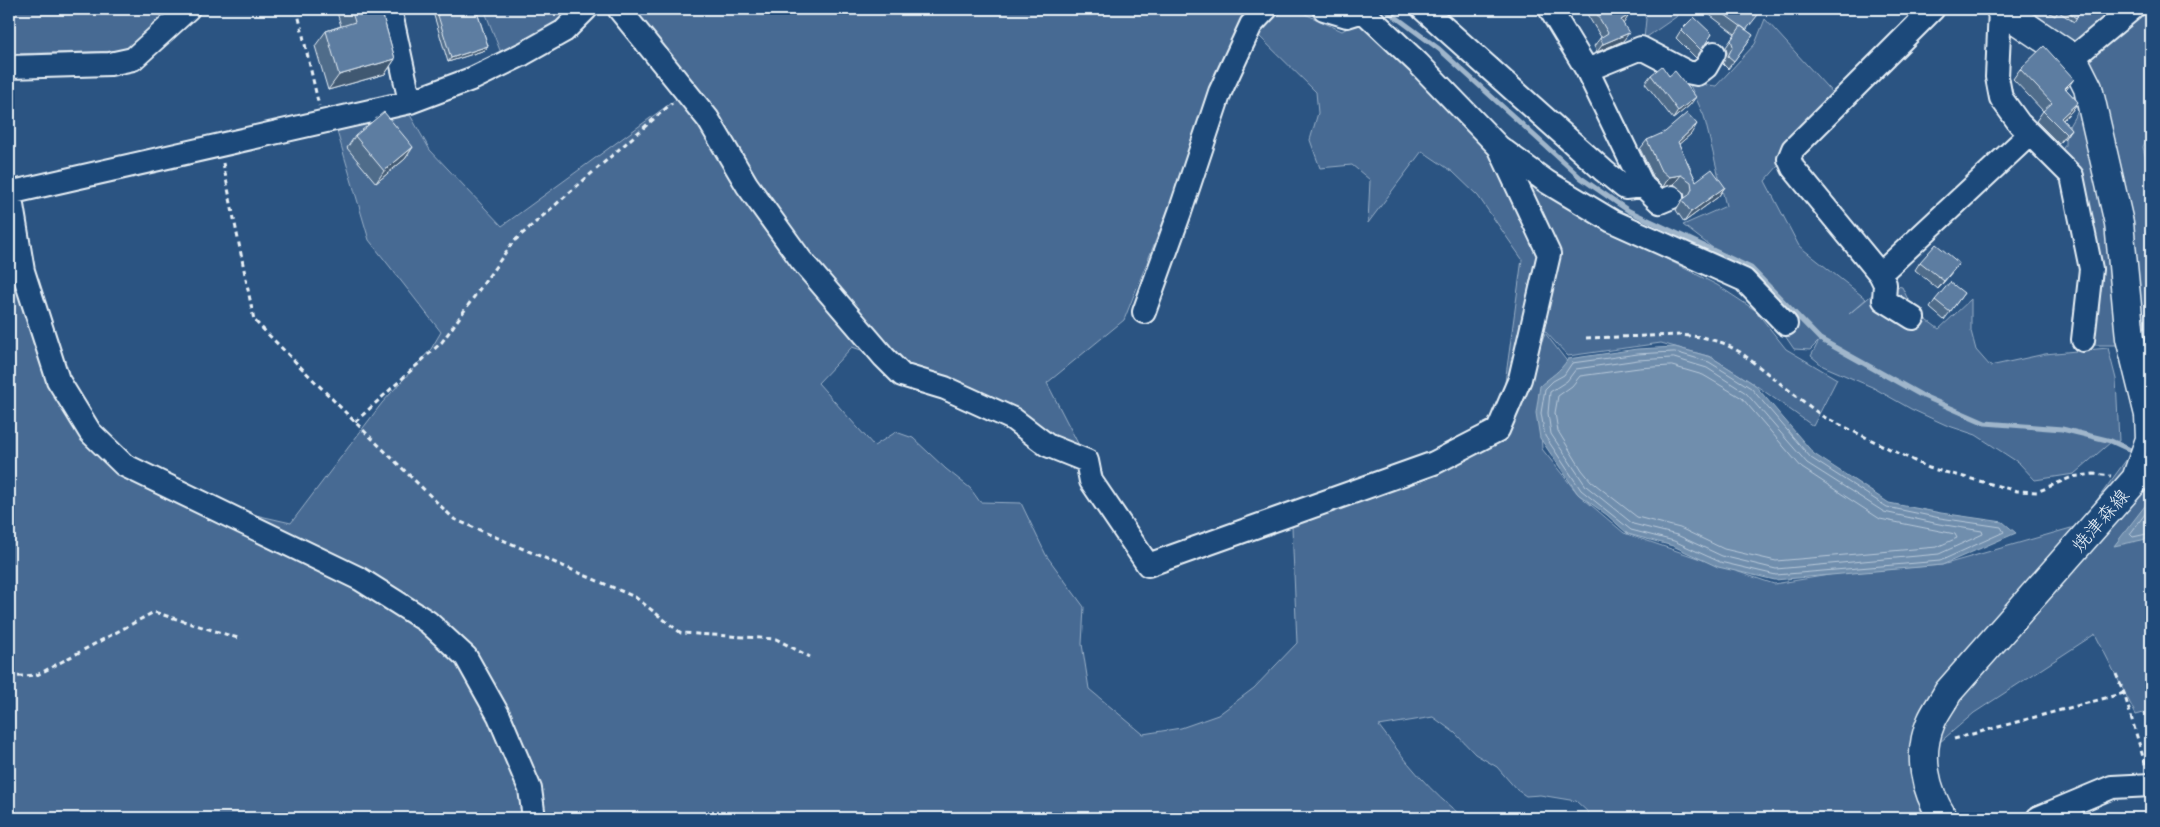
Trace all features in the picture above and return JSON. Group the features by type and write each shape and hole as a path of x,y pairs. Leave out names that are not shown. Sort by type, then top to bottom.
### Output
{"main road":[{"name":"焼津森線","path":"1943,818 1932,801 1924,775 1924,746 1931,722 1948,692 2136,479 2150,439 2149,415 2130,338 2119,223 2088,88 2073,58 2000,9"}],"street":[{"path":"9,68 110,64 133,58 188,9"},
{"path":"390,9 410,102"},
{"path":"534,818 530,789 499,716 466,657 428,622 360,579 124,465 90,432 58,380 23,270 9,193 410,102 474,78 524,54 564,31 586,9"},
{"path":"619,9 708,119 747,185 801,260 884,357 902,375 945,388 1013,419 1046,445 1087,462 1091,481 1148,565 1434,463 1498,430 1520,379 1550,254 1499,147"},
{"path":"1144,312 1220,92 1251,25 1266,9"},
{"path":"1324,9 1347,16 1363,10 1418,62 1499,147 1547,182 1612,221 1744,280 1786,324"},
{"path":"1423,9 1604,171 1626,188 1643,186"},
{"path":"1550,9 1587,70 1643,186 1660,202 1672,197"},
{"path":"1913,318 1884,300 1885,284 1880,274 1793,168 1789,159 1793,149 1933,9"},
{"path":"2000,9 1998,77 2001,98 2019,123 2072,176 2091,269 2083,340"},
{"path":"2073,58 2132,9"},
{"path":"1587,70 1641,48 1687,72 1697,74 1706,67 1714,53"},
{"path":"1880,274 2030,134"},
{"path":"2038,818 2112,787 2150,780"}],"path":[{"path":"297,9 322,122"},
{"path":"355,422 442,342 513,242 686,91"},
{"path":"220,145 254,320 454,519 635,598 681,633 776,639 810,657"},
{"path":"1586,338 1680,335 1723,343 1740,352 1822,416 1929,468 2017,491 2036,492 2072,477 2094,474 2136,479"},
{"path":"9,677 36,675 154,612 241,639"},
{"path":"2116,674 2124,693 2150,780"},
{"path":"1954,739 2124,693"}],"shaded area":[{"path":"9,9 180,9 163,25 121,51 9,54"},
{"path":"484,9 571,9 555,24 501,53"},
{"path":"626,9 1248,9 1124,320 1047,383 1087,461 930,372 852,347 818,383 874,446 896,432 913,438 946,469 970,488 980,502 1021,503 1046,555 1084,607 1082,644 1089,689 1143,734 1181,728 1218,715 1254,688 1297,643 1292,527 1320,504 1507,430 1545,333 1569,364 1539,393 1542,449 1578,494 1624,533 1774,584 1841,573 1942,565 2078,526 2151,426 2151,711 2136,715 2095,634 1974,713 1925,755 1920,809 1926,818 1588,818 1589,813 1576,801 1540,795 1526,796 1517,790 1497,767 1475,754 1455,733 1433,717 1379,726 1429,787 1465,818 9,818 9,193 30,325 118,460 198,502 291,523 382,403 431,349 441,332 369,240 336,128 410,115 430,150 502,226 686,92"},
{"path":"1642,9 1681,9 1676,17 1644,39 1646,19"},
{"path":"2030,9 2151,9 2151,129 2143,147 2151,178 2151,393 2063,36"},
{"path":"1284,11 1303,13 1342,31 1361,21 1396,54 1492,155 1531,235 1537,254 1534,287 1499,426 1522,259 1478,196 1453,172 1422,151 1368,223 1370,180 1352,165 1320,168 1310,140 1318,113 1316,92 1259,36 1262,28"},
{"path":"1765,19 1837,98 1765,181 1799,246 1866,299 1849,314 1885,284 1902,287 1913,310 1939,329 1971,299 1971,331 1976,350 1990,366 2045,354 2108,348 2116,379 2119,441 2111,442 2074,474 2035,480 2019,463 1976,435 1946,425 1911,409 1872,387 1823,366 1811,356 1819,341 1810,350 1794,349 1762,302 1746,267 1727,259 1683,225 1726,206 1704,116 1689,83 1716,86 1755,44"},
{"path":"2079,109 2112,228 2122,345 2084,345 2094,281 2059,155 2065,145 2065,133"},
{"path":"1523,176 1571,210 1717,285 1755,310 1786,349 1837,379 1813,426 1754,384 1711,357 1661,343 1568,356 1543,329 1549,254"}],"water":[{"path":"1675,347 1711,357 1754,384 1814,454 1889,503 2003,522 2016,533 1942,565 1775,580 1718,567 1673,546 1628,534 1607,515 1578,494 1540,438 1536,413 1540,386 1558,371 1568,359 1637,349"},
{"path":"2151,498 2151,538 2114,546"}],"building":[{"path":"351,9 381,9 395,59 339,75 326,31 355,22"},
{"path":"436,9 476,9 488,46 451,58"},
{"path":"1594,9 1626,9 1629,15 1621,20 1629,33 1603,44 1600,38 1608,33"},
{"path":"1717,9 1759,9 1761,11 1746,30"},
{"path":"2063,9 2082,9 2076,18"},
{"path":"1694,17 1712,34 1701,50 1681,30"},
{"path":"1741,26 1753,35 1734,61 1728,56 1733,46 1731,40"},
{"path":"2044,46 2074,79 2065,88 2078,102 2061,118 2071,129 2066,134 2043,111 2052,103 2020,69"},
{"path":"1662,66 1669,76 1675,71 1696,97 1678,111 1651,75"},
{"path":"384,112 413,147 384,171 355,136"},
{"path":"1687,113 1697,124 1678,142 1696,181 1712,169 1725,187 1691,212 1682,200 1689,195 1692,189 1691,182 1681,175 1669,177 1660,169 1647,140 1665,132"},
{"path":"1936,244 1959,263 1944,281 1920,262"},
{"path":"1950,282 1964,293 1950,312 1935,300"}],"waterway":[{"path":"1385,9 1439,49 1581,178 1629,211 1751,268 1820,339 1921,395 1985,423 2062,429 2111,441 2137,453"}]}
